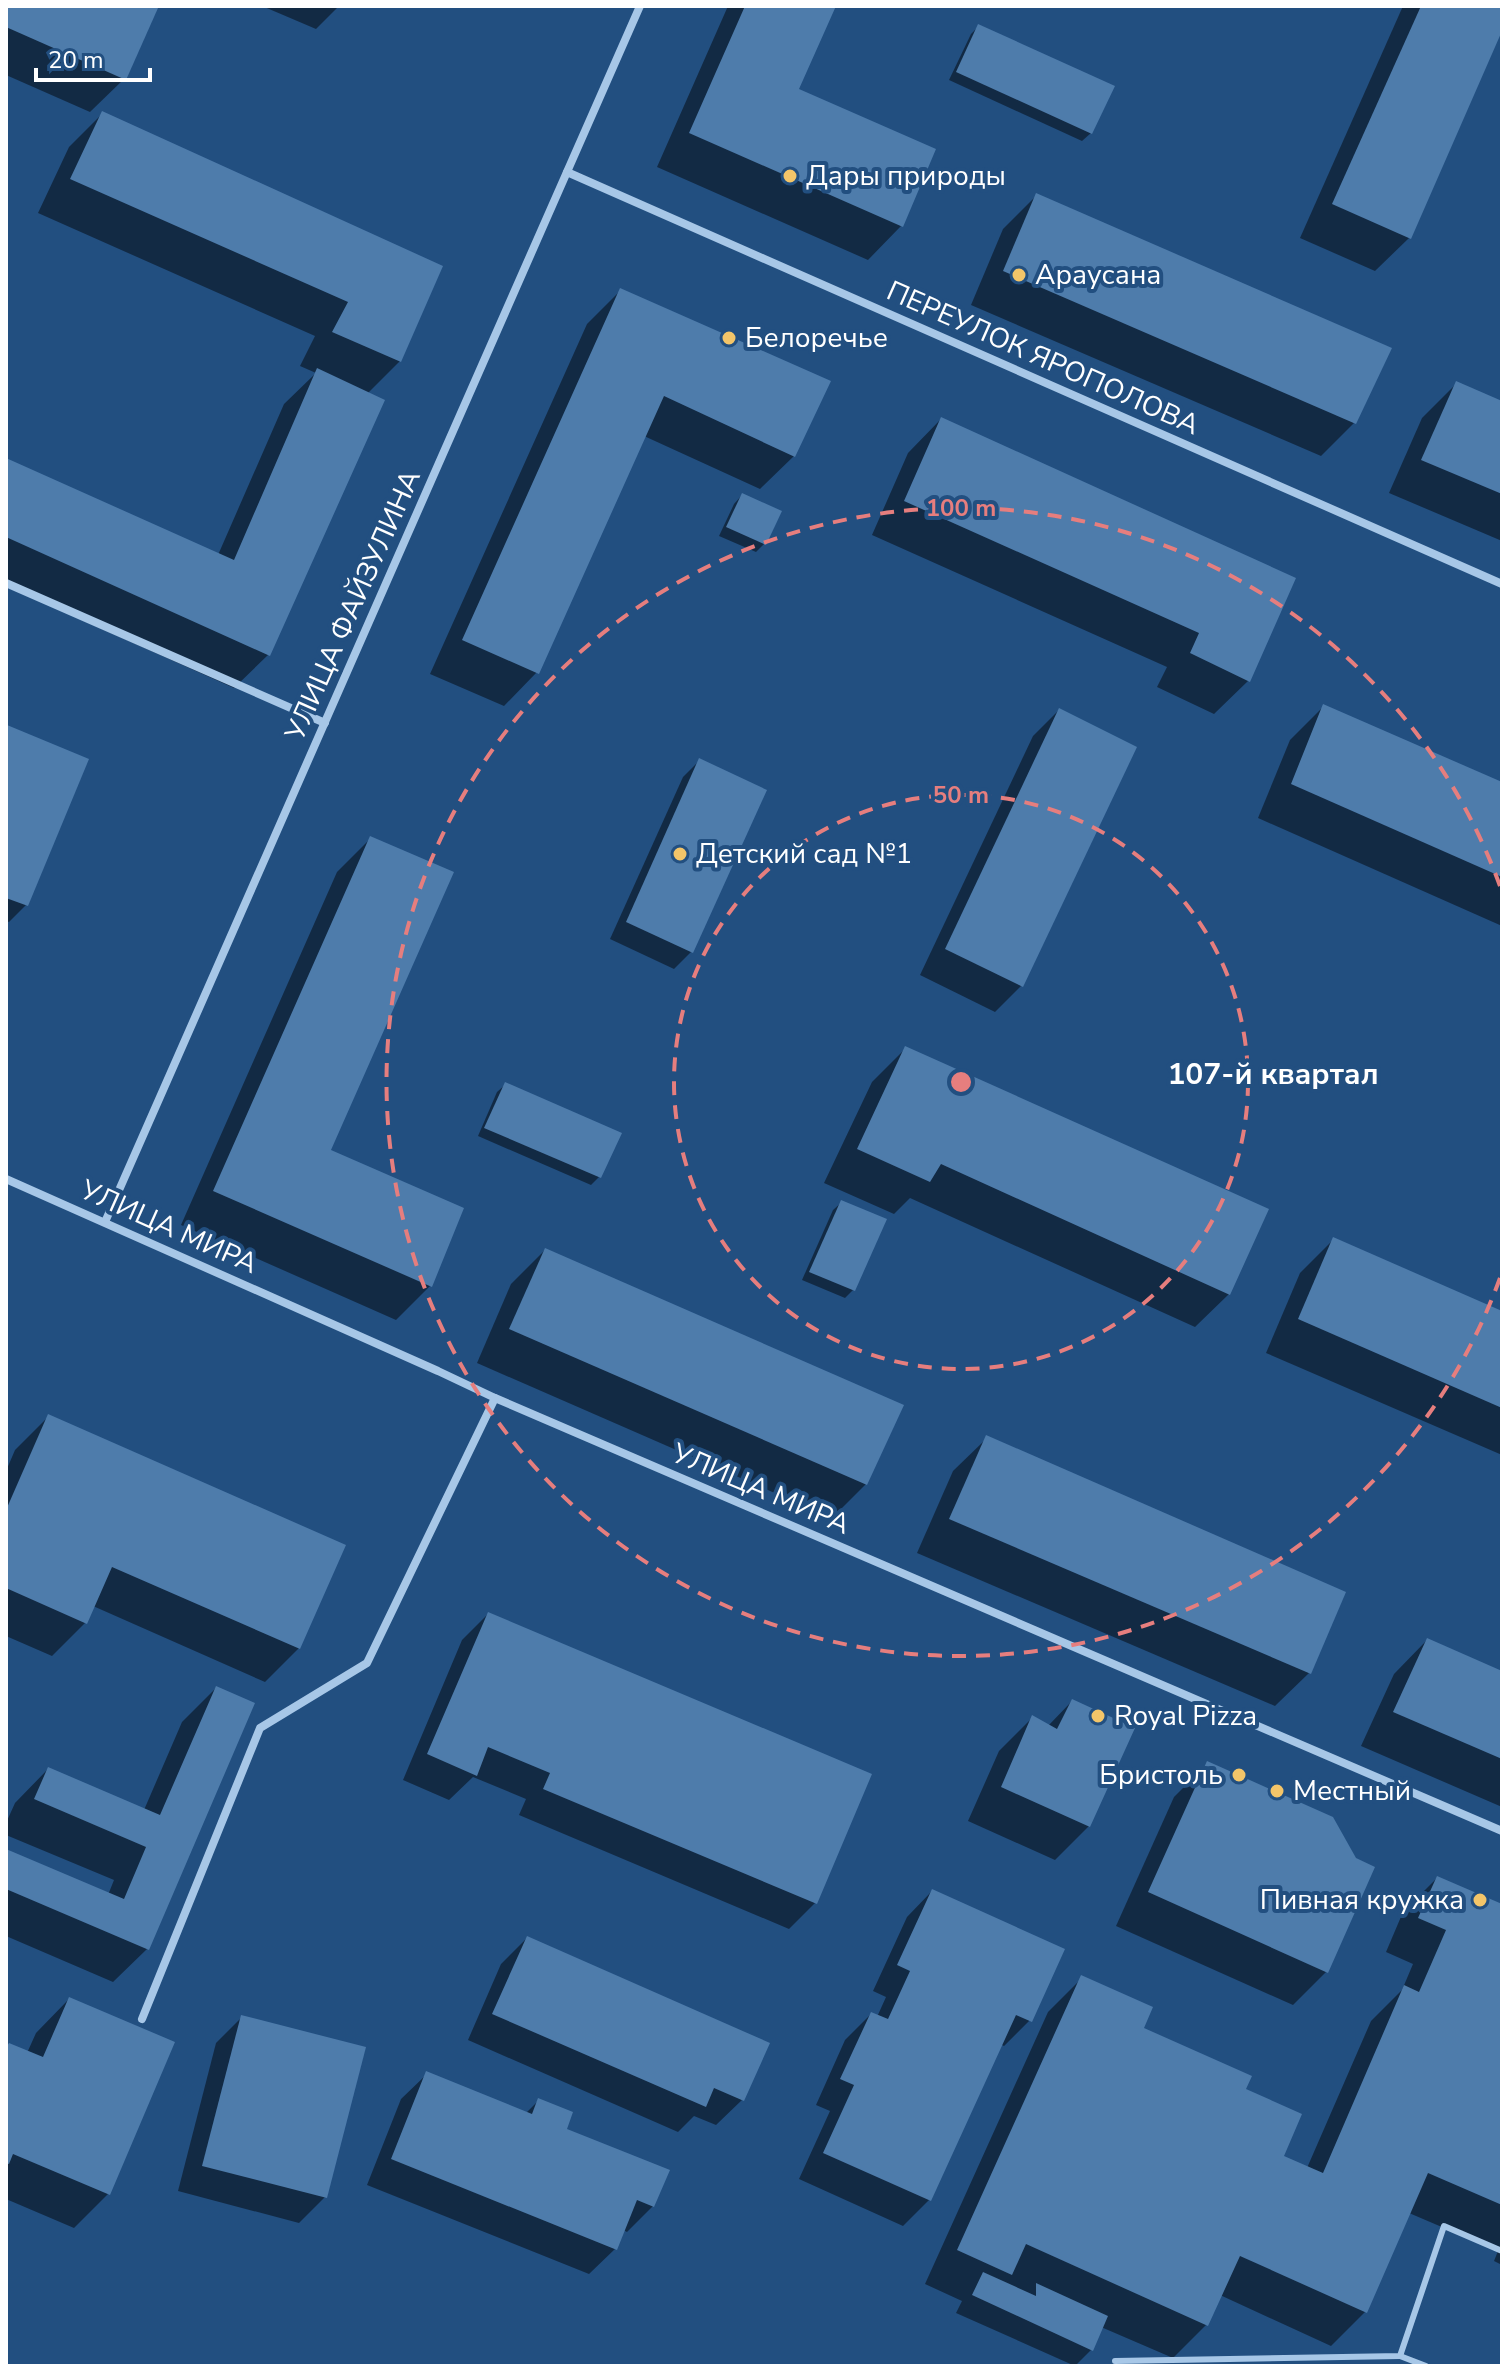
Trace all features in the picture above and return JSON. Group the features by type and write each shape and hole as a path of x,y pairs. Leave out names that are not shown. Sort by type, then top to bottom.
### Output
{"street":[{"name":"УЛИЦА ФАЙЗУЛИНА","path":"105,1222 640,6"},
{"name":"ПЕРЕУЛОК ЯРОПОЛОВА","path":"567,172 1502,584"},
{"path":"6,583 325,723"},
{"name":"УЛИЦА МИРА","path":"6,1179 495,1398 1502,1831"},
{"path":"142,2019 260,1728 367,1663 495,1398"}],"lane":[{"path":"1400,2356 1444,2226 1502,2251"},
{"path":"1115,2361 1400,2356 1426,2366"}],"building":[{"path":"6,6 158,8 126,80 6,27"},
{"path":"745,6 836,6 799,89 936,149 903,227 689,133"},
{"path":"1421,6 1502,6 1502,31 1411,239 1332,204"},
{"path":"978,24 1115,86 1092,134 956,72"},
{"path":"102,111 443,266 401,362 332,332 348,302 70,179"},
{"path":"1036,193 1392,348 1356,424 1003,271"},
{"path":"620,288 831,381 795,457 664,396 539,674 462,640"},
{"path":"317,368 385,400 270,656 6,537 6,458 234,560"},
{"path":"1456,381 1502,401 1502,494 1421,460"},
{"path":"941,417 1296,578 1250,682 1190,653 1199,633 904,501"},
{"path":"742,493 782,511 766,545 726,527"},
{"path":"1323,704 1502,782 1502,877 1291,784"},
{"path":"1059,708 1137,747 1023,987 945,949"},
{"path":"7,725 89,759 28,906 6,898"},
{"path":"699,758 767,790 693,953 626,922"},
{"path":"370,836 454,872 331,1150 464,1208 432,1287 213,1191"},
{"path":"905,1046 1269,1209 1230,1295 941,1164 930,1182 857,1149"},
{"path":"505,1082 622,1133 601,1178 484,1128"},
{"path":"841,1200 887,1219 855,1291 809,1272"},
{"path":"1333,1237 1502,1311 1502,1408 1298,1319"},
{"path":"545,1248 904,1405 867,1485 509,1329"},
{"path":"48,1414 346,1545 300,1649 112,1567 87,1624 6,1588 6,1510"},
{"path":"986,1435 1346,1592 1311,1674 949,1519"},
{"path":"488,1612 872,1774 817,1904 543,1789 550,1773 488,1747 477,1776 427,1754"},
{"path":"1427,1638 1502,1671 1502,1759 1393,1712"},
{"path":"216,1686 255,1703 149,1950 6,1889 6,1849 124,1899 146,1847 34,1799 48,1767 160,1815"},
{"path":"1072,1699 1135,1728 1090,1827 1001,1787 1032,1715 1057,1729"},
{"path":"1207,1761 1333,1817 1356,1858 1375,1867 1328,1973 1148,1892"},
{"path":"1437,1876 1502,1904 1502,2205 1428,2173 1367,2313 1240,2256 1208,2326 1026,2244 1012,2275 957,2250 1081,1975 1153,2007 1144,2028 1252,2076 1246,2089 1302,2114 1284,2156 1323,2173 1404,1985 1419,1992 1446,1930 1418,1918"},
{"path":"932,1889 1065,1949 1032,2022 1016,2015 931,2201 823,2153 854,2085 840,2079 871,2012 888,2019 910,1971 897,1965"},
{"path":"527,1936 770,2043 744,2101 714,2088 706,2107 492,2014"},
{"path":"69,1997 175,2042 110,2195 13,2154 9,2164 6,2163 6,2048 9,2043 43,2057"},
{"path":"241,2015 366,2047 327,2198 202,2166"},
{"path":"426,2071 532,2114 538,2098 573,2112 567,2129 670,2170 654,2207 637,2200 617,2250 391,2159"},
{"path":"983,2272 1036,2296 1036,2283 1108,2316 1093,2351 972,2295"}],"place":[{"name":"Дары природы","path":"790,176"},
{"name":"Араусана","path":"1019,275"},
{"name":"Белоречье","path":"729,338"},
{"name":"Детский сад №1","path":"680,854"},
{"name":"Royal Pizza","path":"1098,1716"},
{"name":"Бристоль","path":"1239,1775"},
{"name":"Местный","path":"1277,1791"},
{"name":"Пивная кружка","path":"1480,1900"}],"district":[{"name":"107-й квартал","path":"1273,1074"}]}
